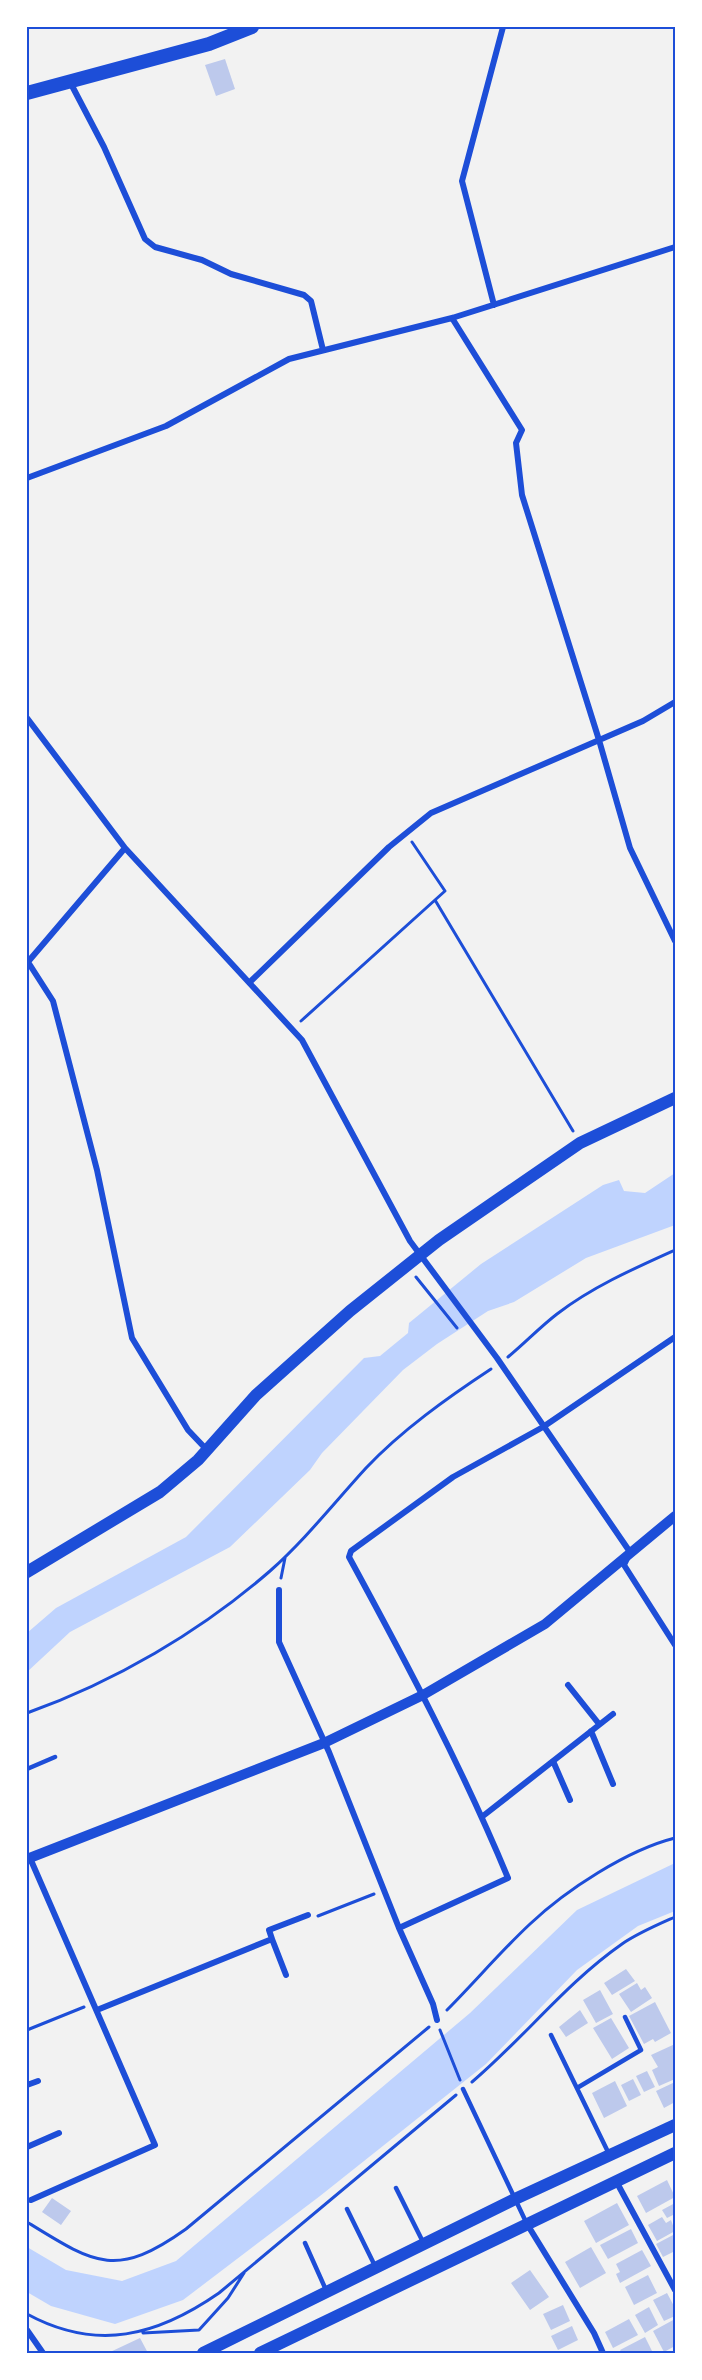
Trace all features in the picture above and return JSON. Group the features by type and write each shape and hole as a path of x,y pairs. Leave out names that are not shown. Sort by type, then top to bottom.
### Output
{"main road":[{"path":"27,93 209,44 252,27"},
{"path":"27,1572 160,1492 207,1450 256,1395 350,1311 424,1260 439,1240 580,1143 675,1098"},
{"path":"203,2353 515,2199 675,2125"},
{"path":"260,2353 278,2349 675,2152"}],"street":[{"path":"494,305 462,181 503,27"},
{"path":"70,81 104,147 145,239 155,247 202,260 231,274 304,295 311,301 323,350"},
{"path":"27,478 166,426 276,364 452,318 675,247"},
{"path":"452,318 522,430 516,443 522,495 599,740 630,848 675,941"},
{"path":"251,981 389,847 431,813 643,721 675,702"},
{"path":"27,718 125,848 251,981 293,1029 372,1167 410,1241 498,1361 630,1552"},
{"path":"125,848 28,963 53,1001 97,1170 132,1338 188,1430 207,1450"},
{"path":"399,1928 508,1878 483,1816 423,1695 349,1557 351,1551 453,1477 543,1427 675,1337"},
{"path":"31,2200 155,2145 95,2002 28,1858 324,1743 423,1695 545,1624 675,1516"},
{"path":"630,1552 624,1565 675,1645"},
{"path":"279,1590 279,1642 324,1743 399,1928 433,2004 438,2023"},
{"path":"568,1685 599,1724"},
{"path":"483,1816 613,1714"},
{"path":"591,1731 613,1784"},
{"path":"553,1761 570,1800"},
{"path":"286,1975 269,1930 311,1916"},
{"path":"98,2010 273,1939"},
{"path":"27,2085 38,2081"},
{"path":"27,2147 59,2133"},
{"path":"616,2181 675,2290"},
{"path":"527,2224 594,2333 603,2353"},
{"path":"27,2330 43,2353"}],"lane":[{"path":"27,1769 55,1757"},
{"path":"577,2088 641,2050 625,2017"},
{"path":"551,2035 610,2156"},
{"path":"463,2086 527,2224"},
{"path":"396,2188 424,2244"},
{"path":"347,2209 376,2268"},
{"path":"305,2243 327,2292"}],"path":[{"path":"293,1029 445,891 406,833"},
{"path":"435,900 580,1143"},
{"path":"27,1713 105,1679 205,1622 285,1557 395,1441 458,1391 556,1314 638,1266 675,1250"},
{"path":"415,1275 463,1335"},
{"path":"279,1590 285,1557"},
{"path":"27,2222 72,2250 102,2260 119,2262 152,2251 194,2222 438,2023 531,1923 558,1900 612,1865 675,1838"},
{"path":"311,1916 384,1890"},
{"path":"139,2333 190,2313 245,2271 463,2086 502,2057 575,1982 610,1953 633,1937 675,1917"},
{"path":"27,2030 95,2002"},
{"path":"438,2023 463,2086"},
{"path":"27,2314 54,2327 87,2335 199,2330 228,2298 245,2271"}],"water":[{"path":"675,1173 675,1225 586,1258 514,1302 488,1311 437,1344 403,1370 322,1453 310,1470 230,1547 70,1632 27,1672 27,1633 56,1608 186,1537 364,1358 380,1356 408,1333 409,1323 481,1264 603,1185 619,1180 624,1191 645,1193"},
{"path":"675,1863 675,1911 638,1926 577,1970 486,2064 320,2196 183,2300 115,2324 51,2306 27,2292 27,2247 66,2270 122,2281 176,2261 470,2013 577,1910"}],"building":[{"path":"225,59 235,89 216,96 205,65"},
{"path":"626,1969 635,1981 612,1995 604,1983"},
{"path":"637,1983 641,1990 645,1987 652,1998 631,2012 619,1994"},
{"path":"600,1990 613,2014 596,2023 583,2000"},
{"path":"655,2002 671,2033 655,2042 653,2039 644,2044 629,2016"},
{"path":"580,2010 588,2023 566,2037 559,2027"},
{"path":"611,2018 629,2048 612,2059 593,2028"},
{"path":"675,2044 675,2079 659,2086 652,2070 658,2067 651,2055"},
{"path":"647,2071 655,2087 644,2092 636,2076"},
{"path":"633,2079 641,2095 629,2101 621,2085"},
{"path":"615,2081 627,2106 604,2118 592,2093"},
{"path":"675,2082 675,2102 664,2108 656,2091"},
{"path":"667,2180 675,2197 646,2213 637,2196"},
{"path":"52,2198 71,2211 61,2225 42,2212"},
{"path":"617,2203 629,2225 596,2243 584,2221"},
{"path":"675,2203 675,2214 667,2218 662,2210"},
{"path":"662,2217 666,2223 671,2220 675,2231 657,2241 648,2225"},
{"path":"631,2229 638,2243 608,2259 600,2245"},
{"path":"675,2234 675,2251 663,2257 656,2244"},
{"path":"591,2247 606,2273 580,2288 565,2262"},
{"path":"642,2250 651,2266 620,2283 616,2274 620,2272 616,2264"},
{"path":"530,2270 549,2297 530,2310 511,2283"},
{"path":"648,2275 657,2293 634,2305 625,2287"},
{"path":"667,2293 675,2308 675,2316 664,2321 653,2300"},
{"path":"563,2305 570,2321 551,2330 543,2314"},
{"path":"649,2307 658,2325 645,2333 635,2315"},
{"path":"629,2319 638,2335 613,2348 605,2332"},
{"path":"675,2319 675,2346 664,2352 653,2331"},
{"path":"572,2326 578,2340 558,2350 551,2336"},
{"path":"645,2337 653,2353 622,2353 620,2350"},
{"path":"140,2338 148,2353 108,2353"}]}
